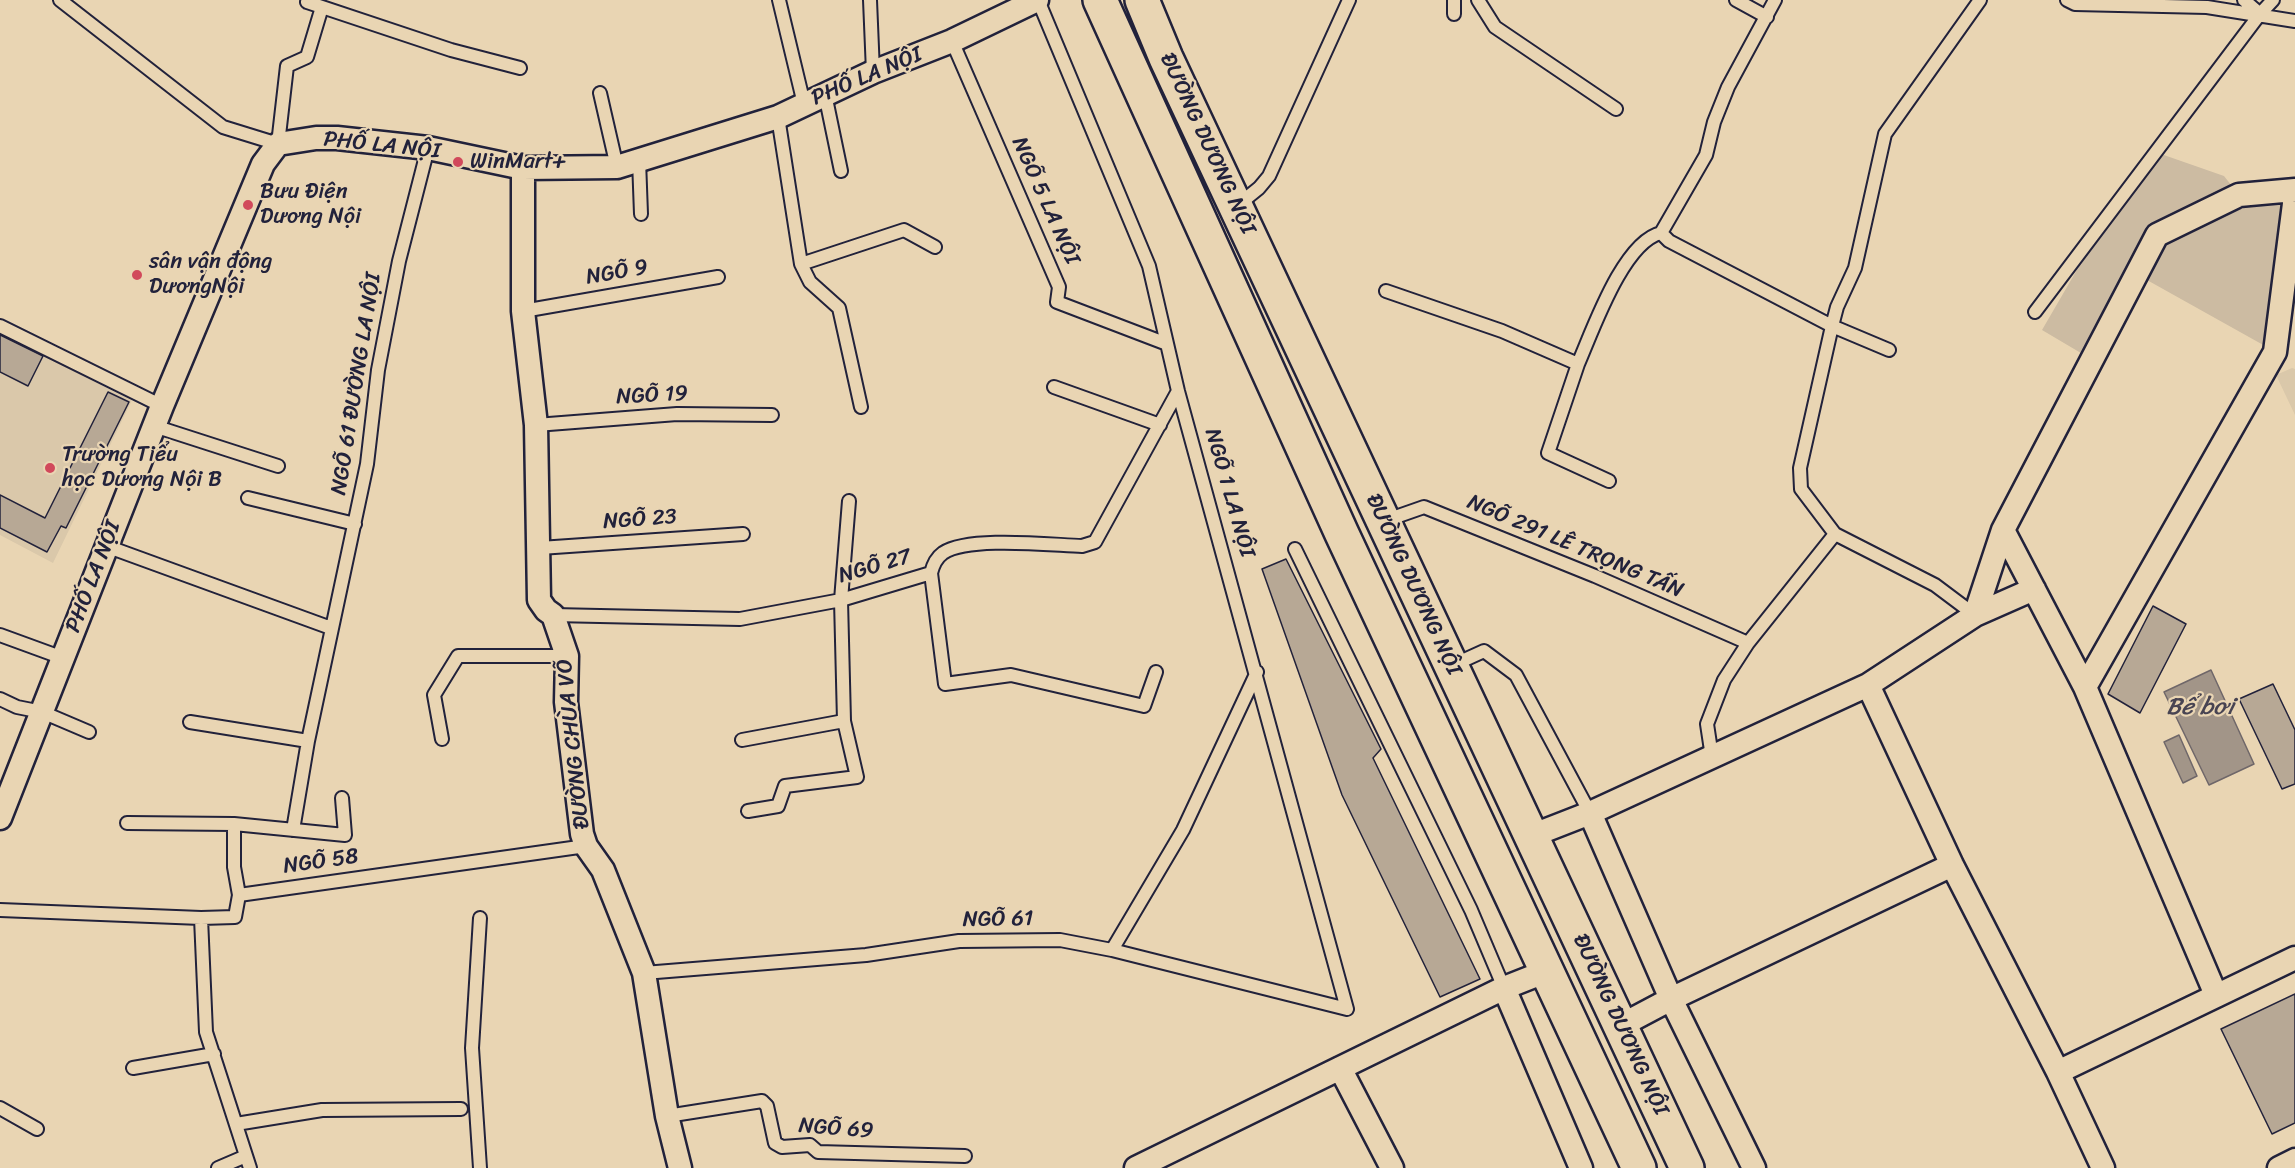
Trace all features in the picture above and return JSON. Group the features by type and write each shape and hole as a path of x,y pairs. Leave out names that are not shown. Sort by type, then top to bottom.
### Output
{"main road":[{"name":"ĐƯỜNG DƯƠNG NỘI","path":"1100,0 1342,534 1639,1168"},
{"name":"ĐƯỜNG DƯƠNG NỘI","path":"1142,0 1166,58 1687,1168"}],"street":[{"name":"PHỐ LA NỘI","path":"0,818 158,416 263,164 278,144 316,138 337,138 428,148 524,168 628,164 778,117 873,72 952,41 1038,0"},
{"name":"ĐƯỜNG CHÙA VÕ","path":"524,168 523,311 536,425 540,548 539,600 553,615 567,656 566,702 582,834 586,846 603,870 644,974 667,1116 680,1168"},
{"path":"1975,615 2004,530 2157,235 2239,195 2295,190"},
{"path":"2085,687 2285,354 2295,196"},
{"path":"2004,530 2085,687 2216,995"},
{"path":"1531,836 1590,813 1868,685 1975,615 2034,589"},
{"path":"1868,685 1952,865 2058,1072 2103,1168"},
{"path":"1590,813 1671,999 1754,1168"},
{"path":"1620,1026 1671,999 1952,865"},
{"path":"2058,1072 2295,958"},
{"path":"1136,1168 1504,988 1547,971"},
{"path":"1504,988 1581,1168"},
{"path":"1340,1068 1392,1168"},
{"path":"2278,1168 2295,1160"}],"lane":[{"path":"60,0 223,127 278,144 287,66 306,57 322,7"},
{"path":"308,0 322,7 451,50 520,68"},
{"path":"779,0 804,104"},
{"path":"870,0 873,72"},
{"name":"NGÕ 1 LA NỘI","path":"1038,0 1149,266 1178,391 1257,672 1347,1009"},
{"path":"1236,207 1259,188 1269,176 1348,0"},
{"path":"1454,0 1454,14"},
{"path":"1478,0 1495,27 1616,109"},
{"path":"1736,0 1767,17"},
{"path":"1609,481 1548,453 1578,364 1604,303 1629,259 1650,236 1661,233 1707,155 1720,104 1775,0"},
{"path":"1975,615 1935,585 1835,534 1801,489 1800,468 1832,326 1837,307 1855,268 1885,134 1980,0"},
{"path":"2067,0 2075,4 2207,7 2295,21"},
{"path":"2244,0 2260,14"},
{"path":"2035,312 2260,14 2273,0"},
{"name":"NGÕ 5 LA NỘI","path":"952,41 1059,287 1056,302 1167,344"},
{"path":"600,93 628,164 641,214"},
{"path":"825,94 841,171"},
{"path":"778,117 801,264 810,282 840,308 861,407"},
{"name":"NGÕ 61 ĐƯỜNG LA NỘI","path":"292,830 331,628 367,464 378,370 399,261 428,148"},
{"path":"801,264 904,230 935,247"},
{"path":"1661,233 1669,241 1832,326 1889,350"},
{"name":"NGÕ 9","path":"523,311 718,277"},
{"path":"1386,291 1502,332 1578,364"},
{"path":"0,326 158,416 278,466"},
{"path":"1054,387 1160,425"},
{"path":"931,573 934,563 943,553 965,545 987,543 1082,546 1095,542 1178,391"},
{"name":"NGÕ 19","path":"536,425 677,414 772,415"},
{"path":"248,498 355,524"},
{"path":"748,811 778,806 785,786 857,777 844,721 842,600 849,501"},
{"name":"NGÕ 291 LÊ TRỌNG TẤN","path":"1383,521 1425,507 1595,576 1748,643"},
{"name":"NGÕ 23","path":"540,548 743,534"},
{"path":"1712,757 1707,724 1724,680 1748,643 1835,534"},
{"path":"106,546 331,628"},
{"path":"1295,549 1466,900 1504,988"},
{"name":"NGÕ 27","path":"553,615 740,619 842,600 931,573 945,684 1011,675 1144,706 1156,672"},
{"path":"0,635 63,658"},
{"path":"1451,666 1484,651 1516,675 1590,813"},
{"path":"442,739 434,695 458,656 567,656"},
{"path":"1112,950 1183,830 1257,672"},
{"path":"0,699 17,707 42,712 89,732"},
{"path":"742,740 844,721"},
{"path":"190,722 308,741"},
{"path":"127,823 234,824 345,835 342,798"},
{"path":"0,910 201,918 235,917 239,895 234,867 234,824"},
{"name":"NGÕ 58","path":"239,895 586,846"},
{"path":"201,918 206,1032 248,1162 218,1168"},
{"path":"480,918 472,1048 480,1168"},
{"name":"NGÕ 61","path":"644,974 866,956 959,941 1060,940 1112,950 1347,1009"},
{"path":"133,1068 214,1054"},
{"name":"NGÕ 69","path":"667,1116 762,1101 767,1106 776,1143 782,1147 810,1145 818,1152 965,1156"},
{"path":"0,1108 37,1129"},
{"path":"236,1124 321,1110 461,1109"}],"shaded area":[{"path":"2161,154 2224,176 2239,195 2156,234 2091,359 2042,330 2114,206"},
{"path":"2294,192 2274,351 2138,275 2159,237 2240,197"},
{"name":"Trường Tiểu học Dương Nội B","path":"0,333 132,400 53,563 0,535"},
{"path":"2292,368 2295,369 2295,415 2276,375"}],"water":[{"name":"Bể bơi","path":"2211,670 2254,764 2209,785 2164,692"},
{"path":"2179,735 2197,776 2183,783 2164,742"}],"building":[{"path":"0,335 43,356 28,386 0,372"},
{"path":"108,392 129,402 66,528 61,526 47,552 0,528 0,495 45,518"},
{"path":"1286,559 1381,749 1373,758 1480,979 1440,997 1342,795 1262,569"},
{"path":"2153,606 2186,624 2140,713 2108,694"},
{"path":"2273,684 2295,730 2295,784 2282,789 2239,699"},
{"path":"2295,994 2295,1123 2272,1134 2221,1029"}],"place":[{"name":"WinMart+","path":"458,162"},
{"name":"Bưu Điện Dương Nội","path":"248,205"},
{"name":"sân vận động DươngNội","path":"137,275"},
{"name":"Trường Tiểu học Dương Nội B","path":"50,468"}]}
